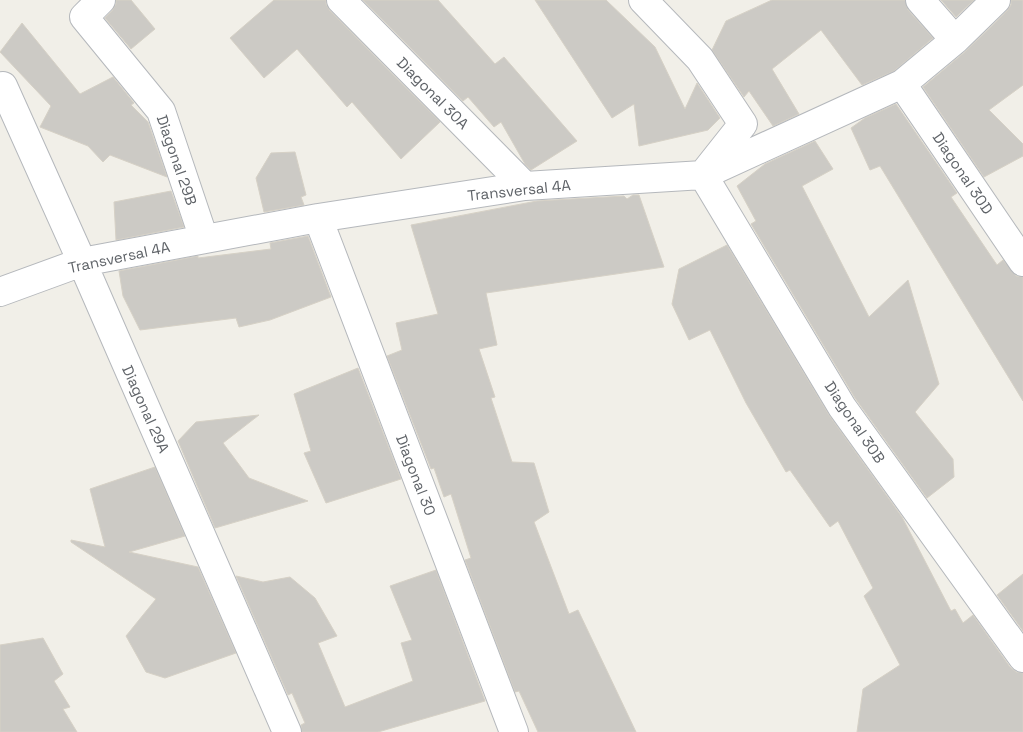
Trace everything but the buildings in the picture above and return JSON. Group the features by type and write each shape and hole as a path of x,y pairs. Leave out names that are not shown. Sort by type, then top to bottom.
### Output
{"street":[{"name":"Diagonal 30A","path":"341,0 525,186"},
{"path":"642,0 700,59 743,124 703,175"},
{"path":"920,0 955,40"},
{"name":"Transversal 4A","path":"0,292 82,262 318,218 525,186 703,175 902,84 955,40 996,0"},
{"name":"Diagonal 29B","path":"92,8 161,111 204,239"},
{"name":"Diagonal 30D","path":"902,84 1023,262"},
{"name":"Diagonal 29A","path":"2,86 82,262 287,732"},
{"name":"Diagonal 30B","path":"703,175 842,407 1023,658"},
{"name":"Diagonal 30","path":"318,218 510,731"}]}
